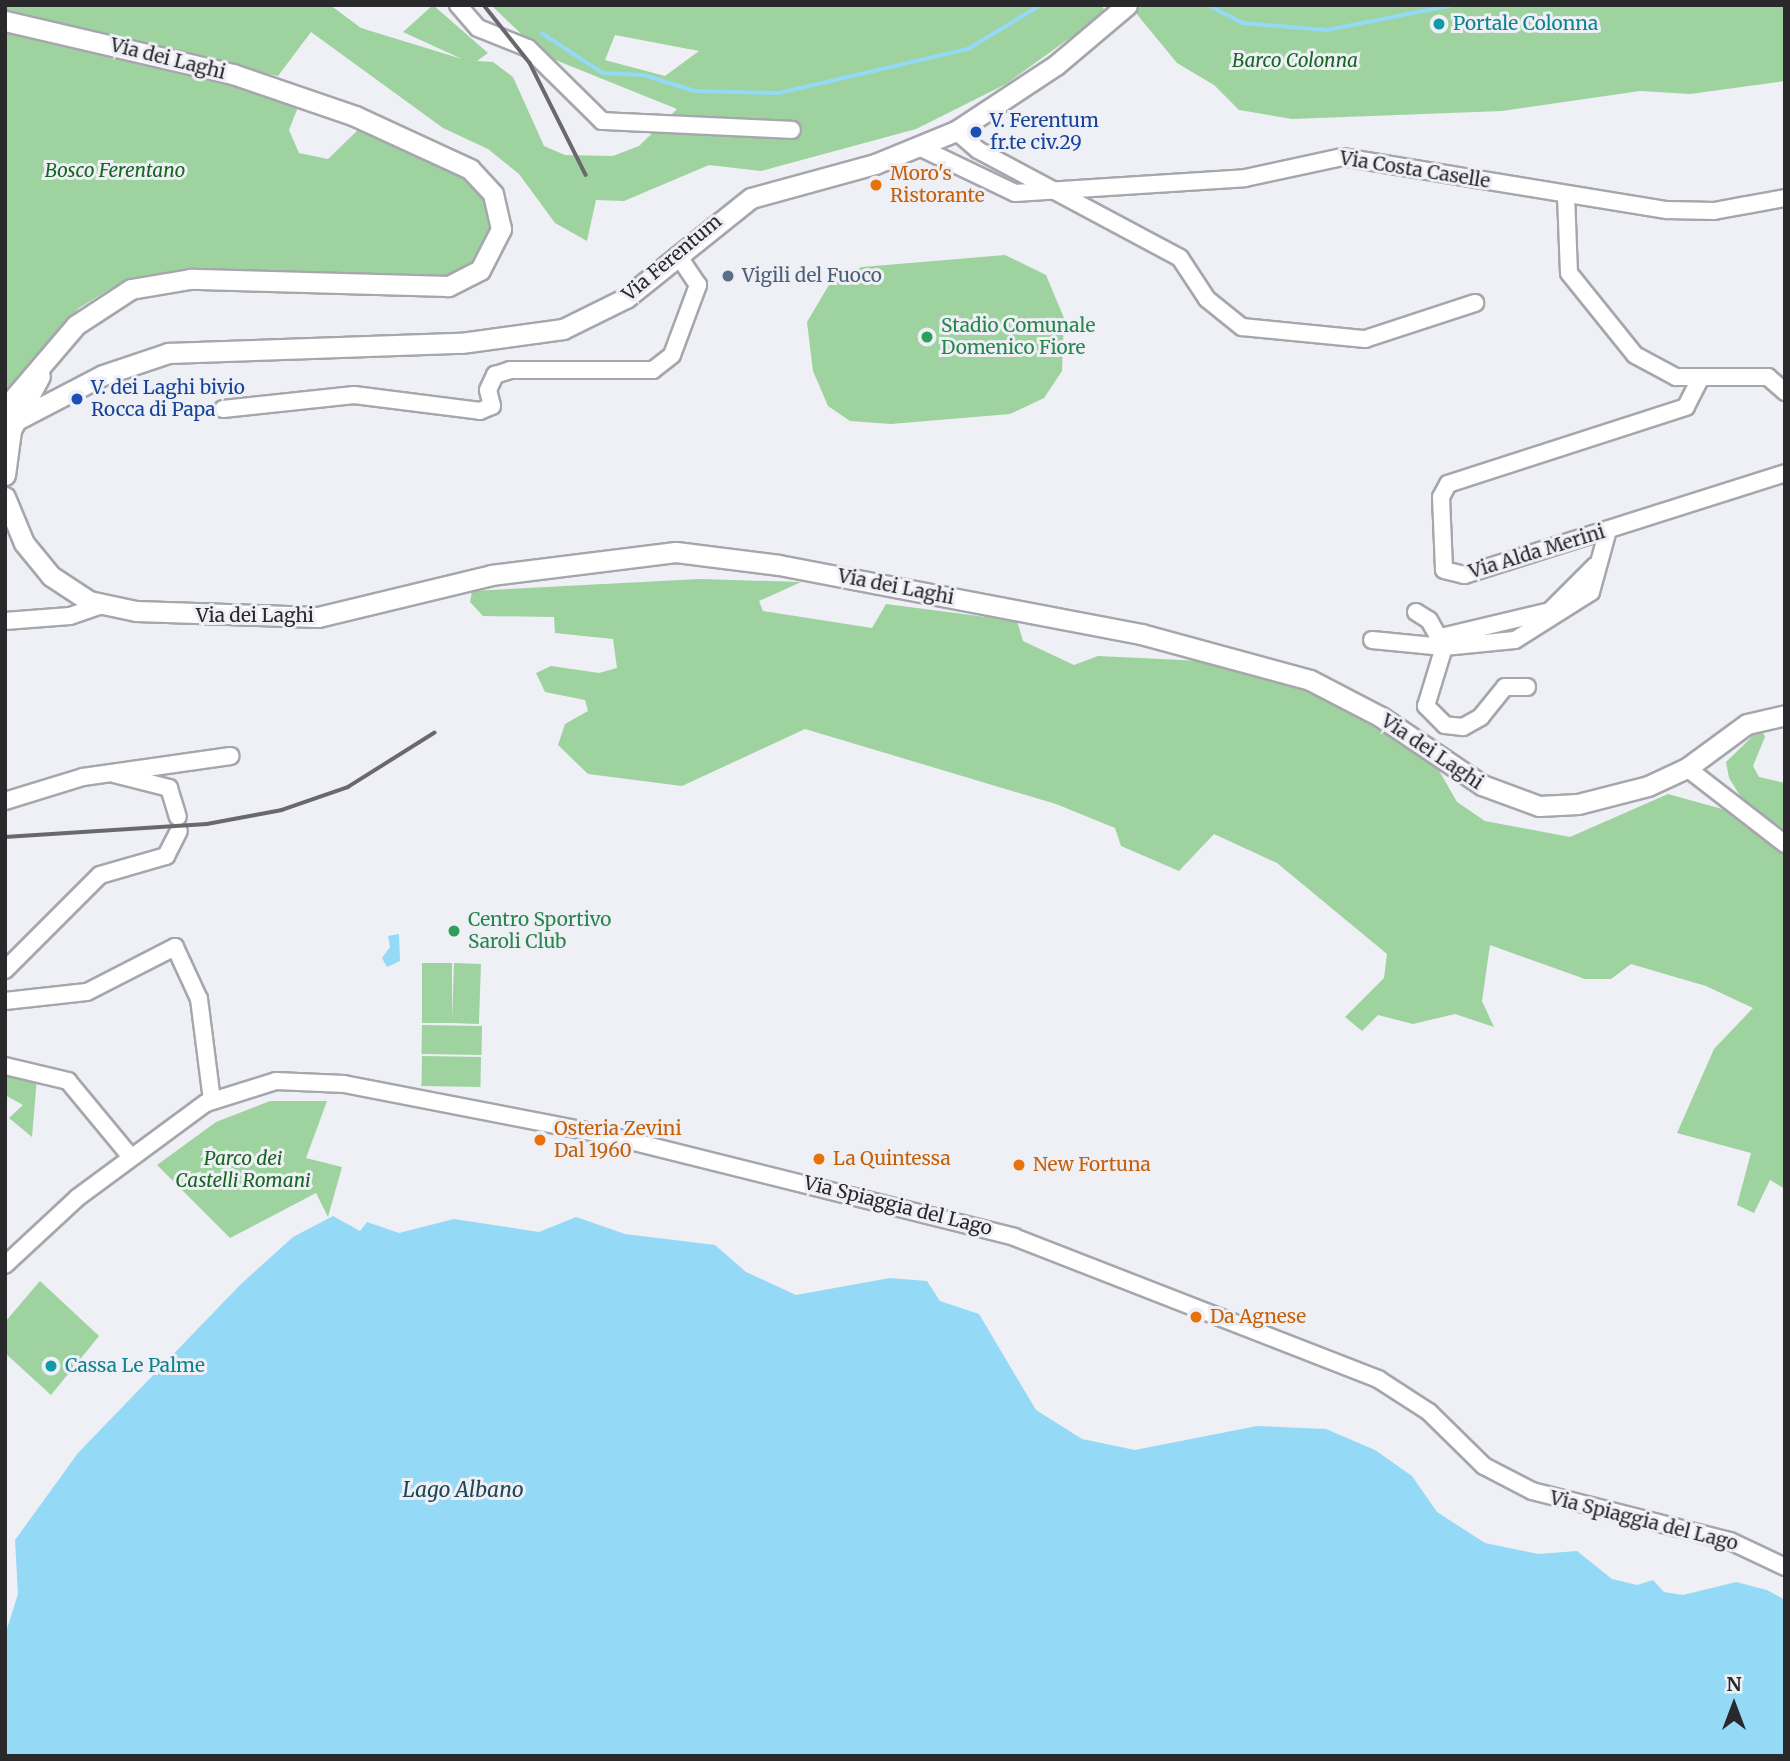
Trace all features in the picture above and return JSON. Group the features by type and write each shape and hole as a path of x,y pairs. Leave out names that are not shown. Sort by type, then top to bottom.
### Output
{"main road":[{"name":"Via Ferentum","path":"8,411 47,404 130,363 186,350 542,335 617,303 751,198 919,147 956,131 1056,65 1127,5"},
{"name":"Via dei Laghi","path":"5,20 233,74 345,112 465,165 490,190 500,216 495,252 473,278 456,284 166,281 115,296 62,338 8,411 5,475"},
{"name":"Via dei Laghi","path":"8,411 41,374 62,338"},
{"path":"41,374 51,392 70,392"},
{"path":"6,465 47,404"},
{"name":"Via dei Laghi","path":"5,497 35,559 72,593 102,605 186,616 318,617 491,575 642,554 711,554 1141,634 1272,666 1362,706 1482,785 1524,803 1598,800 1687,768 1747,724 1785,715"}],"street":[{"path":"458,5 478,28 528,48 602,121 792,130"},
{"path":"956,131 978,150 1056,189 1180,258 1223,316 1254,331 1365,339 1475,303"},
{"name":"Via Costa Caselle","path":"919,147 1006,190 1245,178 1342,157 1566,195 1687,212 1785,198"},
{"path":"1566,195 1566,257 1574,282 1646,364 1670,376 1700,379 1785,375"},
{"path":"223,409 354,395 480,411 492,406 488,390 495,375 510,370 653,370 672,355 698,285 678,255"},
{"path":"1768,377 1785,392"},
{"name":"Via Alda Merini","path":"1700,379 1688,406 1458,479 1442,492 1442,562 1452,575 1608,530 1785,472"},
{"path":"1372,639 1509,642 1539,629 1591,592 1604,556 1608,530"},
{"path":"5,621 69,616 102,605"},
{"path":"1416,612 1429,620 1444,642"},
{"path":"1444,642 1426,702 1445,725 1472,723 1506,686 1527,687"},
{"path":"5,801 104,773 230,756"},
{"path":"1687,768 1785,844"},
{"path":"5,970 102,873 166,856 178,824 170,788 104,773"},
{"path":"5,1001 87,992 175,947 199,999 212,1100"},
{"path":"5,1066 68,1081 130,1156"},
{"name":"Via Spiaggia del Lago","path":"5,1265 130,1156 212,1100 276,1081 344,1084 606,1135 995,1231 1378,1378 1429,1412 1484,1466 1532,1492 1735,1543 1785,1567"}],"green space":[{"path":"5,5 330,5 361,28 462,59 403,32 433,5 488,53 477,61 493,62 513,77 544,146 565,155 613,156 639,146 677,109 543,55 491,5 1101,5 1106,12 1006,84 916,129 761,171 709,165 624,201 596,200 587,241 555,223 519,174 488,149 443,128 311,32 278,76 5,15","holes":["615,35 699,51 665,76 605,60"]},
{"name":"Barco Colonna","path":"1142,5 1785,5 1785,81 1690,94 1640,91 1502,111 1292,119 1239,110 1214,85 1177,63 1135,12"},
{"name":"Bosco Ferentano","path":"5,33 300,102 289,130 299,153 328,159 361,127 448,160 489,195 495,242 459,280 200,273 159,274 115,286 79,308 5,392"},
{"path":"1005,255 1046,275 1064,318 1062,371 1044,398 1010,414 891,424 850,421 828,406 813,371 807,322 833,278 862,267"},
{"path":"700,579 801,582 759,601 763,611 872,628 886,604 1017,621 1023,641 1074,665 1098,656 1203,661 1313,688 1433,760 1457,802 1485,821 1570,837 1668,794 1733,812 1785,847 1785,1189 1770,1180 1754,1213 1737,1205 1751,1153 1677,1133 1714,1049 1753,1008 1706,986 1631,964 1611,979 1585,979 1490,945 1482,1001 1494,1027 1455,1014 1413,1024 1378,1015 1362,1031 1345,1017 1384,978 1387,954 1277,863 1214,834 1179,871 1121,846 1115,828 1056,804 805,729 682,786 588,774 558,745 565,724 588,711 585,700 545,692 536,673 551,666 599,673 617,668 613,639 555,633 554,617 483,616 470,602 472,591"},
{"path":"1761,728 1765,737 1753,766 1759,777 1785,783 1785,830 1746,805 1729,778 1726,762"},
{"path":"422,963 452,963 452,1023 422,1023"},
{"path":"454,963 481,964 479,1024 452,1023"},
{"path":"422,1025 482,1026 481,1055 421,1054"},
{"path":"422,1056 481,1057 480,1087 421,1086"},
{"path":"5,1072 37,1077 32,1137 9,1118 23,1105 5,1095"},
{"name":"Parco dei Castelli Romani","path":"270,1101 327,1101 306,1158 342,1167 328,1217 316,1193 230,1238 157,1165 216,1122"},
{"path":"40,1281 99,1336 51,1395 5,1353 5,1322"}],"water":[{"path":"399,934 400,961 387,967 382,958 390,947 388,936"},
{"name":"Lago Albano","path":"333,1216 360,1231 367,1222 399,1233 454,1219 539,1232 576,1217 625,1234 715,1245 746,1272 796,1295 890,1278 927,1281 940,1301 979,1314 1036,1410 1082,1439 1135,1450 1257,1426 1326,1429 1375,1450 1412,1476 1437,1512 1485,1543 1538,1554 1577,1551 1612,1579 1637,1585 1653,1580 1664,1592 1683,1595 1736,1582 1767,1590 1785,1600 1785,1756 5,1756 5,1635 18,1594 15,1540 78,1453 241,1284 293,1237"}],"waterway":[{"path":"542,33 603,73 644,75 695,91 779,93 968,49 1041,5"},
{"path":"1208,5 1243,23 1327,30 1455,5"}],"railway":[{"path":"484,5 530,63 586,175"},
{"path":"5,837 207,824 282,810 348,787 434,733"}],"place":[{"name":"Portale Colonna","path":"1439,24"},
{"name":"V. Ferentum fr.te civ.29","path":"976,132"},
{"name":"Moro's Ristorante","path":"876,185"},
{"name":"Vigili del Fuoco","path":"728,276"},
{"name":"Stadio Comunale Domenico Fiore","path":"927,337"},
{"name":"V. dei Laghi bivio Rocca di Papa","path":"77,399"},
{"name":"Centro Sportivo Saroli Club","path":"454,931"},
{"name":"Osteria Zevini Dal 1960","path":"540,1140"},
{"name":"La Quintessa","path":"819,1159"},
{"name":"New Fortuna","path":"1019,1165"},
{"name":"Da Agnese","path":"1196,1317"},
{"name":"Cassa Le Palme","path":"51,1366"}]}
